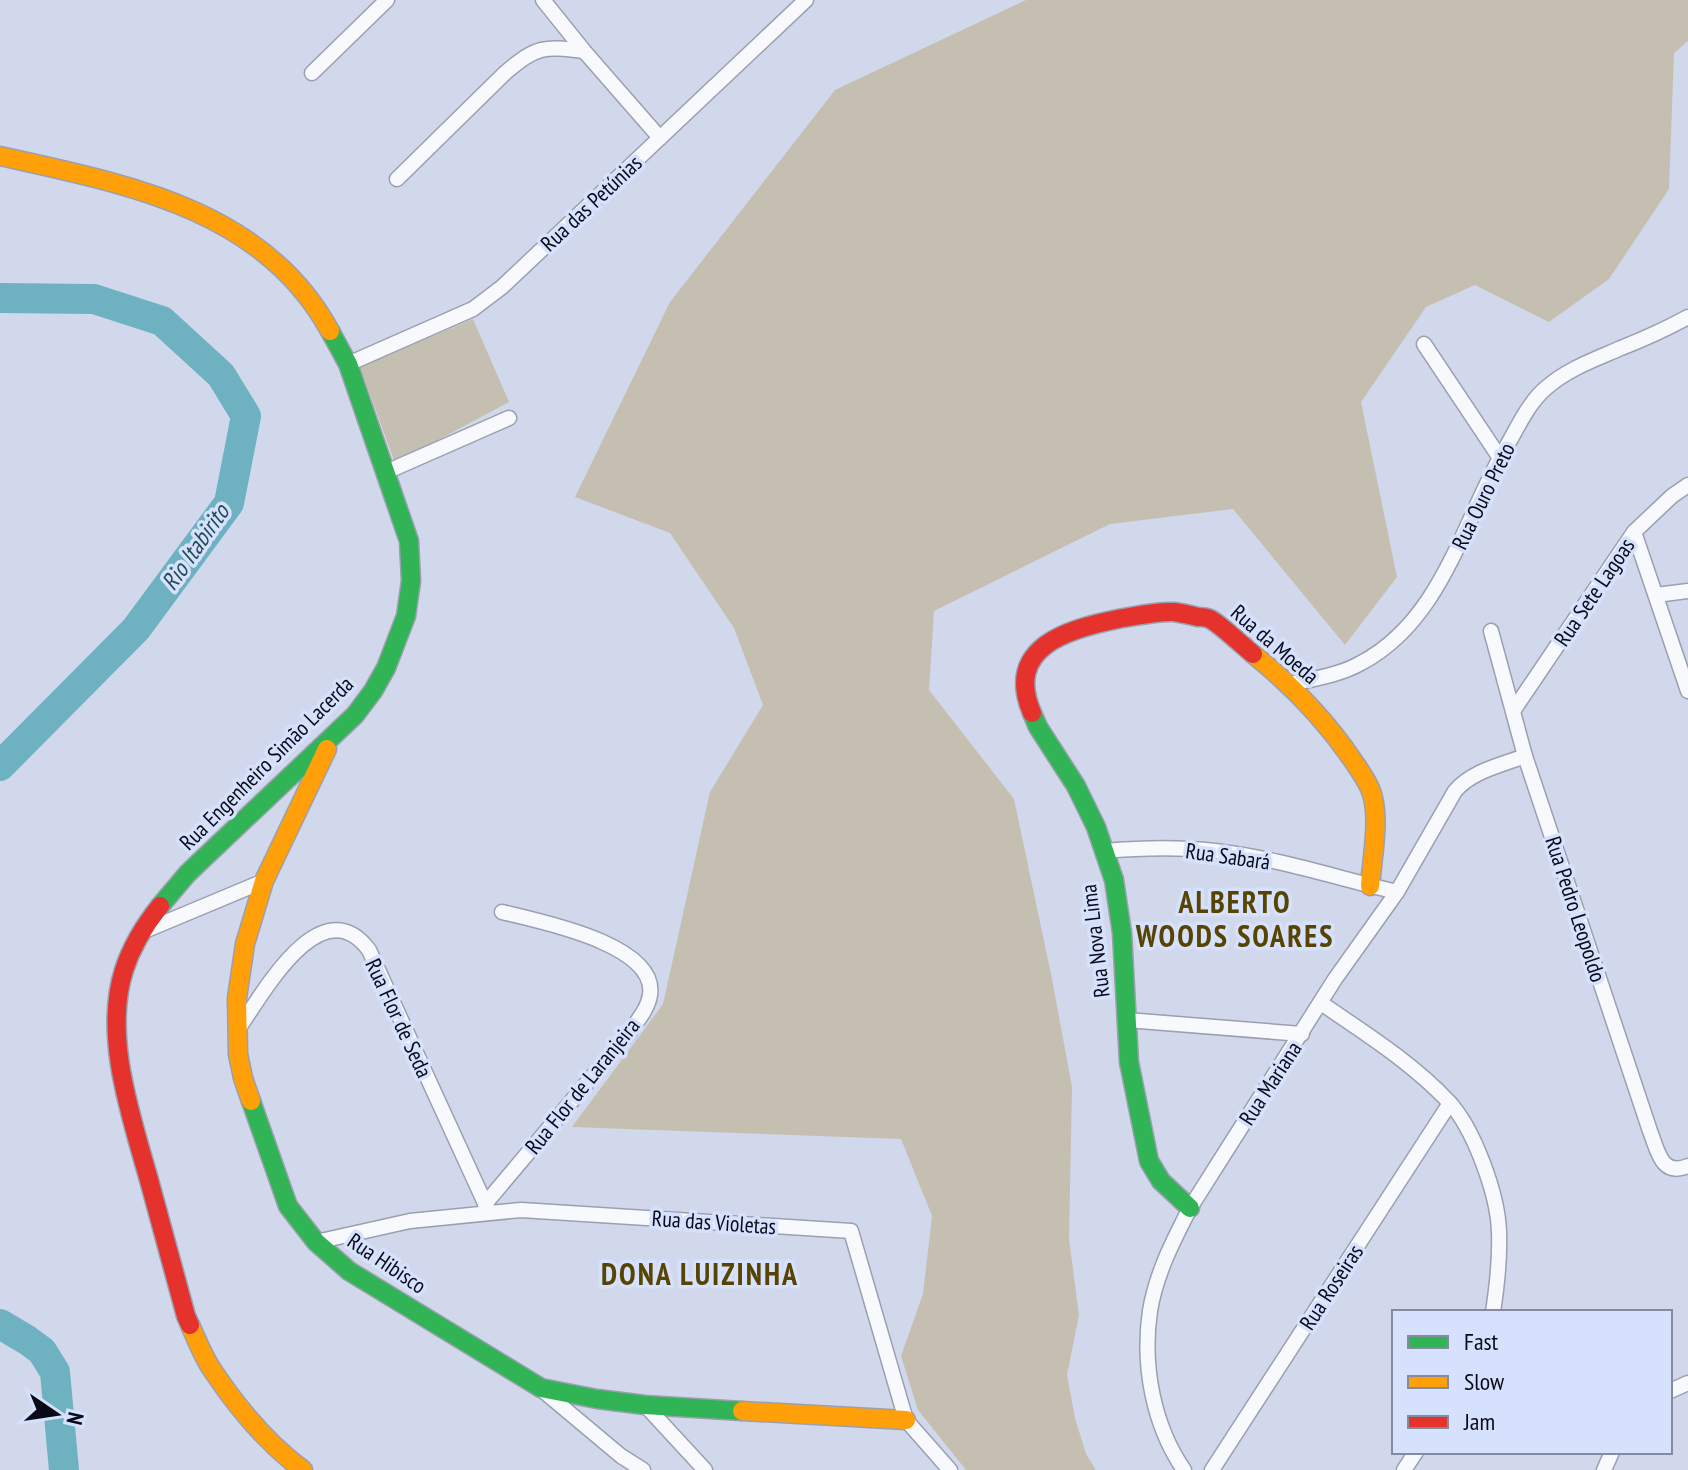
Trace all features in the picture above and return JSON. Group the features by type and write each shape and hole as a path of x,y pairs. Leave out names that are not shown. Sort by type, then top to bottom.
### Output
{"street":[{"path":"312,73 387,0"},
{"path":"543,0 660,138"},
{"name":"Rua das Petúnias","path":"348,364 473,309 502,287 806,0"},
{"path":"397,179 522,58 535,50 554,47 584,51"},
{"name":"Rua Engenheiro Simão Lacerda","path":"0,156 157,195 226,224 270,254 304,289 336,335 409,541 411,581 406,616 395,648 373,691 333,737 188,873 140,932 123,972 118,1001 117,1032 124,1090 186,1316 211,1369 248,1417 288,1459 303,1470"},
{"name":"Rua Ouro Preto","path":"1290,684 1360,664 1413,621 1447,568 1500,458 1545,388 1579,366 1688,317"},
{"path":"1424,344 1500,458"},
{"path":"386,472 509,418"},
{"name":"Rua Sete Lagoas","path":"1513,711 1634,532 1688,485"},
{"path":"1634,532 1688,691"},
{"path":"1656,595 1688,591"},
{"name":"Rua da Moeda","path":"1027,669 1040,649 1051,640 1089,625 1173,612 1210,619 1290,684 1337,736 1362,774 1372,793 1375,815 1370,886"},
{"name":"Rua Pedro Leopoldo","path":"1491,631 1525,756 1650,1131 1663,1164 1672,1170 1686,1168"},
{"name":"Rua Nova Lima","path":"1027,669 1024,684 1026,699 1038,727 1076,786 1096,827 1114,880 1122,933 1129,1062 1149,1161 1163,1183 1190,1208"},
{"name":"Rua Hibisco","path":"333,737 264,881 245,944 237,998 238,1054 243,1078 288,1206 316,1242 349,1271 541,1388 645,1405 906,1420"},
{"name":"Rua Mariana","path":"1184,1470 1175,1458 1158,1419 1148,1359 1150,1311 1170,1247 1190,1208 1335,979 1397,892 1455,791 1473,775 1525,756"},
{"name":"Rua Sabará","path":"1104,851 1215,851 1272,861 1397,892"},
{"path":"140,932 264,881"},
{"name":"Rua Flor de Laranjeira","path":"487,1208 629,1033 650,996 647,973 624,952 573,931 502,912"},
{"name":"Rua Flor de Seda","path":"237,1031 278,971 311,937 332,929 342,929 354,935 369,950 487,1208"},
{"path":"1321,1003 1402,1058 1450,1103 1468,1129 1482,1161 1499,1228 1493,1310"},
{"path":"1127,1020 1302,1034"},
{"name":"Rua Roseiras","path":"1212,1470 1450,1103"},
{"name":"Rua das Violetas","path":"316,1242 487,1208 851,1231 906,1420 950,1470"},
{"path":"541,1388 621,1456 643,1470"},
{"path":"645,1405 705,1470"}],"shaded area":[{"path":"1026,0 1688,0 1688,41 1674,53 1669,189 1609,279 1549,322 1475,285 1426,307 1361,402 1397,577 1345,645 1233,509 1110,524 934,611 929,690 1014,799 1052,979 1072,1087 1069,1239 1079,1315 1067,1375 1075,1418 1086,1454 1096,1470 966,1470 918,1410 901,1356 923,1294 932,1216 901,1139 572,1127 663,1004 710,792 763,705 734,628 670,533 575,497 670,302 835,90"},
{"path":"473,319 509,402 395,463 360,367"}],"waterway":[{"name":"Rio Itabirito","path":"0,298 94,299 162,321 221,375 246,416 229,503 136,629 0,766"},
{"name":"Rio Itabirito","path":"0,1324 42,1351 55,1372 64,1470"}],"traffic: fast":[{"path":"160,906 188,873 355,715 386,668 406,616 411,581 409,541 348,364 330,331"},
{"path":"1032,713 1076,786 1096,827 1114,880 1122,933 1129,1062 1149,1161 1161,1181 1190,1208"},
{"path":"251,1101 288,1206 316,1242 349,1271 541,1388 645,1405 742,1411"}],"traffic: slow":[{"path":"0,156 142,191 187,208 229,229 268,256 302,289 330,331"},
{"path":"1253,654 1320,717 1369,786 1375,816 1370,886"},
{"path":"251,1101 238,1054 237,998 245,944 264,881 327,749"},
{"path":"190,1325 206,1360 232,1398 265,1437 303,1470"},
{"path":"742,1411 906,1420"}],"traffic: jam":[{"path":"1032,713 1026,690 1027,672 1034,657 1061,636 1099,623 1160,612 1206,617 1253,654"},
{"path":"160,906 139,936 124,970 118,995 118,1049 128,1103 190,1325"}],"district":[{"name":"ALBERTO WOODS SOARES","path":"1235,918"},
{"name":"DONA LUIZINHA","path":"700,1273"}]}
